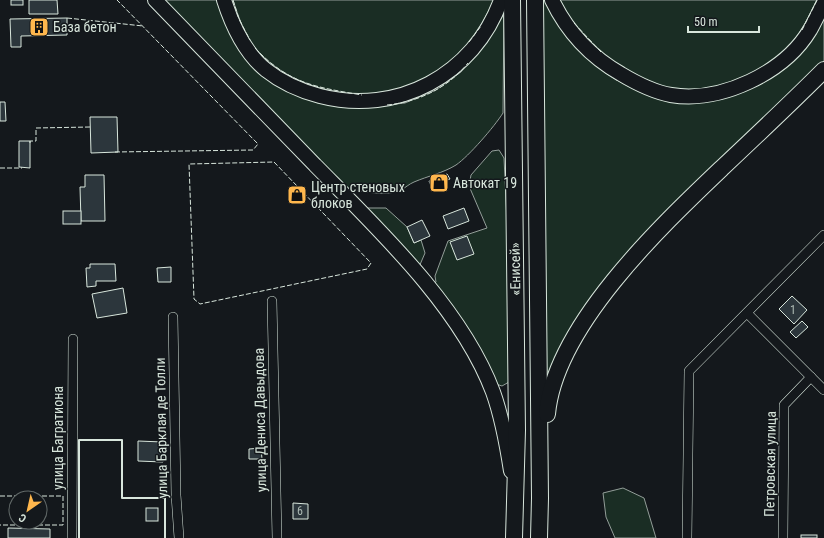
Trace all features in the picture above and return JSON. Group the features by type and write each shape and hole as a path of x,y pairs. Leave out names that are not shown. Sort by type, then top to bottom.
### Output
{"highway":[{"name":"«Енисей»","path":"512,0 517,422 514,538"},
{"name":"«Енисей»","path":"535,0 540,498 539,538"},
{"path":"540,498 548,399 557,370 575,335 598,302 675,214 824,70"}],"main road":[{"path":"155,0 348,199 422,277 440,300 472,350 493,392 508,448 515,509"},
{"path":"224,0 233,26 244,43 265,69 286,83 308,93 332,99 357,101 382,100 406,94 429,84 450,71 468,55 484,35 501,0"},
{"path":"552,0 558,13 580,43 609,67 638,84 671,95 705,95 736,88 766,73 788,56 810,31 824,3"}],"street":[{"path":"687,538 689,371 824,235"},
{"name":"улица Дениса Давыдова","path":"272,301 277,538"},
{"path":"747,312 824,390"},
{"name":"улица Барклая де Толли","path":"173,317 176,495 179,538"},
{"name":"улица Багратиона","path":"72,538 73,338"},
{"name":"Петровская улица","path":"783,538 784,405 811,377"}],"green space":[{"path":"162,0 221,0 260,71 369,107 405,103 436,90 461,72 489,38 504,8 503,113 488,133 468,155 456,165 446,170 414,182 395,192 371,192 354,190 341,186"},
{"path":"233,0 494,0 468,46 450,67 440,75 422,85 371,95 335,92 319,88 275,67 252,44 241,23"},
{"path":"539,0 546,0 563,30 585,56 611,77 641,92 672,100 704,101 737,94 769,78 824,14 824,65 571,333 543,383"},
{"path":"560,0 817,0 807,21 795,39 785,51 770,64 754,75 736,83 717,88 698,90 659,86 628,74 605,57 594,46 575,24"},
{"path":"499,150 504,158 512,324 509,382 502,386 496,384 433,285 436,282 435,276 448,241 487,228 469,186 471,175 492,151"},
{"path":"361,208 386,208 407,227 414,243 421,240 425,253 419,267"},
{"path":"623,488 644,498 656,538 615,538 606,517 603,493"}],"building":[{"path":"11,0 23,0 23,5 11,5"},
{"path":"29,0 57,0 58,14 29,14"},
{"name":"База бетон","path":"67,18 67,35 21,36 21,47 11,47 10,19"},
{"path":"0,102 5,102 6,121 0,121"},
{"path":"90,117 117,117 118,152 91,153"},
{"path":"19,141 30,141 30,168 19,167"},
{"path":"447,174 450,179 431,186 429,181"},
{"path":"85,175 104,175 105,221 81,221 80,187 85,187"},
{"path":"464,208 469,221 448,229 443,216"},
{"path":"63,211 81,211 81,224 63,224"},
{"path":"422,220 430,236 414,243 407,227"},
{"path":"467,236 474,254 457,260 450,242"},
{"path":"90,264 115,264 116,281 96,281 96,286 87,287 86,268 90,268"},
{"path":"171,267 171,282 158,282 157,268"},
{"path":"123,288 127,313 97,318 92,294"},
{"path":"792,296 807,310 794,324 779,309"},
{"path":"802,321 808,327 796,338 790,332"},
{"path":"138,441 163,442 163,462 138,461"},
{"path":"261,448 262,459 249,459 249,449"},
{"path":"293,503 308,504 308,519 293,519"},
{"path":"146,508 158,508 158,521 146,521"},
{"path":"50,529 50,538 8,538 8,530"},
{"path":"801,535 817,535 817,538 801,538"}],"fence":[{"path":"115,152 253,150 258,144 117,0"},
{"path":"233,0 239,19 250,40"},
{"path":"802,30 817,0"},
{"path":"67,18 143,26"},
{"path":"574,23 601,52"},
{"path":"469,42 481,26"},
{"path":"255,48 267,60 291,77 316,86 362,95"},
{"path":"387,105 410,101 432,92 451,80 468,63"},
{"path":"30,143 30,141 36,141 36,128 90,127 90,129"},
{"path":"274,162 371,263 367,269 200,304 194,299 189,164 274,162"},
{"path":"0,168 22,168"},
{"path":"0,496 63,496 63,525 0,525"}],"wall":[{"path":"79,538 79,440 122,440 122,498 165,498 165,538"}],"place":[{"name":"База бетон","path":"39,27"},
{"name":"Автокат 19","path":"439,183"},
{"name":"Центр стеновых блоков","path":"297,195"}]}
